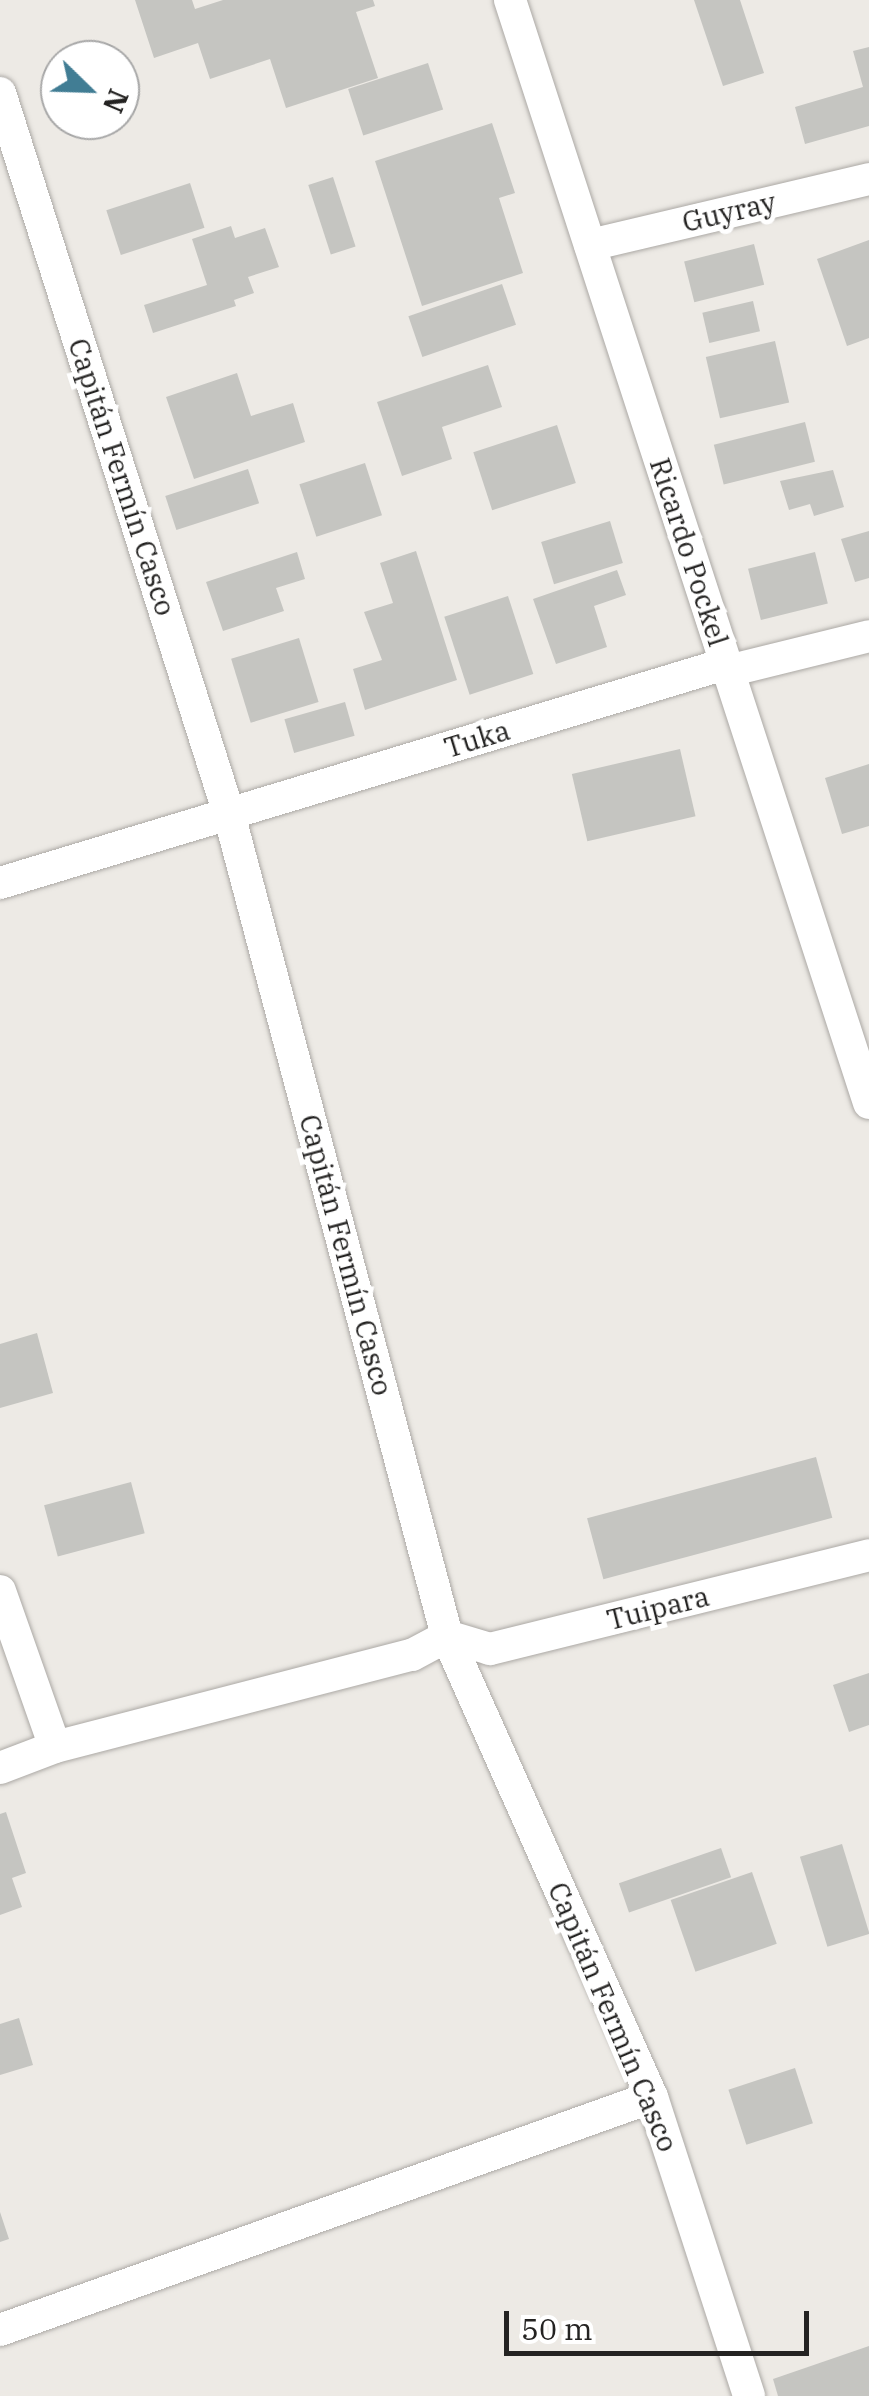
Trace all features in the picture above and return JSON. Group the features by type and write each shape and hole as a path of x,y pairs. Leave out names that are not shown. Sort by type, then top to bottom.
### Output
{"street":[{"name":"Ricardo Pockel","path":"510,0 868,1097"},
{"name":"Capitán Fermín Casco","path":"0,93 229,814 447,1636 652,2097 748,2396"},
{"name":"Guyray","path":"590,246 869,179"},
{"name":"Tuka","path":"0,883 726,668 869,636"},
{"name":"Tuipara","path":"447,1636 490,1650 869,1555"},
{"path":"0,1590 55,1747"},
{"path":"0,1768 55,1747 412,1655 447,1636"},
{"path":"0,2330 652,2097"}],"building":[{"path":"135,0 192,0 195,9 223,0 373,0 375,6 356,12 378,78 286,108 270,59 210,79 198,43 154,58"},
{"path":"694,0 740,0 764,73 723,86"},
{"path":"869,47 869,126 805,144 795,107 863,87 853,51"},
{"path":"428,63 443,110 363,136 348,89"},
{"path":"492,123 515,193 499,198 523,273 422,306 375,161"},
{"path":"333,177 356,246 331,254 308,185"},
{"path":"190,183 205,228 121,255 106,210"},
{"path":"231,226 235,238 265,228 279,267 248,277 254,293 234,300 236,306 153,333 144,305 207,285 192,239"},
{"path":"869,240 869,338 847,346 817,259"},
{"path":"754,244 764,285 694,302 684,261"},
{"path":"502,284 516,325 422,357 408,316"},
{"path":"753,301 760,331 709,343 702,313"},
{"path":"775,341 789,402 720,418 706,357"},
{"path":"488,365 502,407 442,427 452,459 402,476 377,402"},
{"path":"237,373 251,416 293,403 305,442 194,479 166,397"},
{"path":"805,422 815,462 724,485 714,445"},
{"path":"557,425 576,483 492,510 473,452"},
{"path":"365,463 382,515 316,537 299,484"},
{"path":"248,469 259,503 176,530 165,496"},
{"path":"833,470 844,507 814,516 810,504 789,510 780,481"},
{"path":"610,521 623,563 554,584 541,542"},
{"path":"869,531 869,578 855,582 841,539"},
{"path":"416,551 457,680 365,710 353,669 382,660 364,612 393,603 380,563"},
{"path":"297,552 305,579 276,588 284,611 223,631 206,582"},
{"path":"815,552 828,603 761,620 748,569"},
{"path":"617,570 626,595 594,606 607,647 556,664 533,599"},
{"path":"508,596 533,674 470,695 444,617"},
{"path":"299,638 319,702 251,723 231,659"},
{"path":"345,702 355,736 294,753 284,719"},
{"path":"680,749 696,816 587,841 572,774"},
{"path":"869,764 869,826 842,834 825,778"},
{"path":"37,1333 53,1393 0,1408 0,1344"},
{"path":"816,1457 832,1518 603,1579 587,1518"},
{"path":"131,1482 145,1533 58,1556 44,1505"},
{"path":"869,1673 869,1725 849,1732 833,1685"},
{"path":"6,1812 26,1873 12,1878 22,1907 0,1915 0,1814"},
{"path":"842,1844 869,1934 827,1947 800,1857"},
{"path":"721,1848 731,1877 629,1912 619,1883"},
{"path":"752,1872 777,1944 695,1972 671,1900"},
{"path":"19,2018 33,2065 0,2075 0,2024"},
{"path":"795,2068 813,2123 746,2145 728,2090"},
{"path":"0,2212 9,2239 0,2242"},
{"path":"869,2346 869,2396 778,2396 773,2379"}]}
